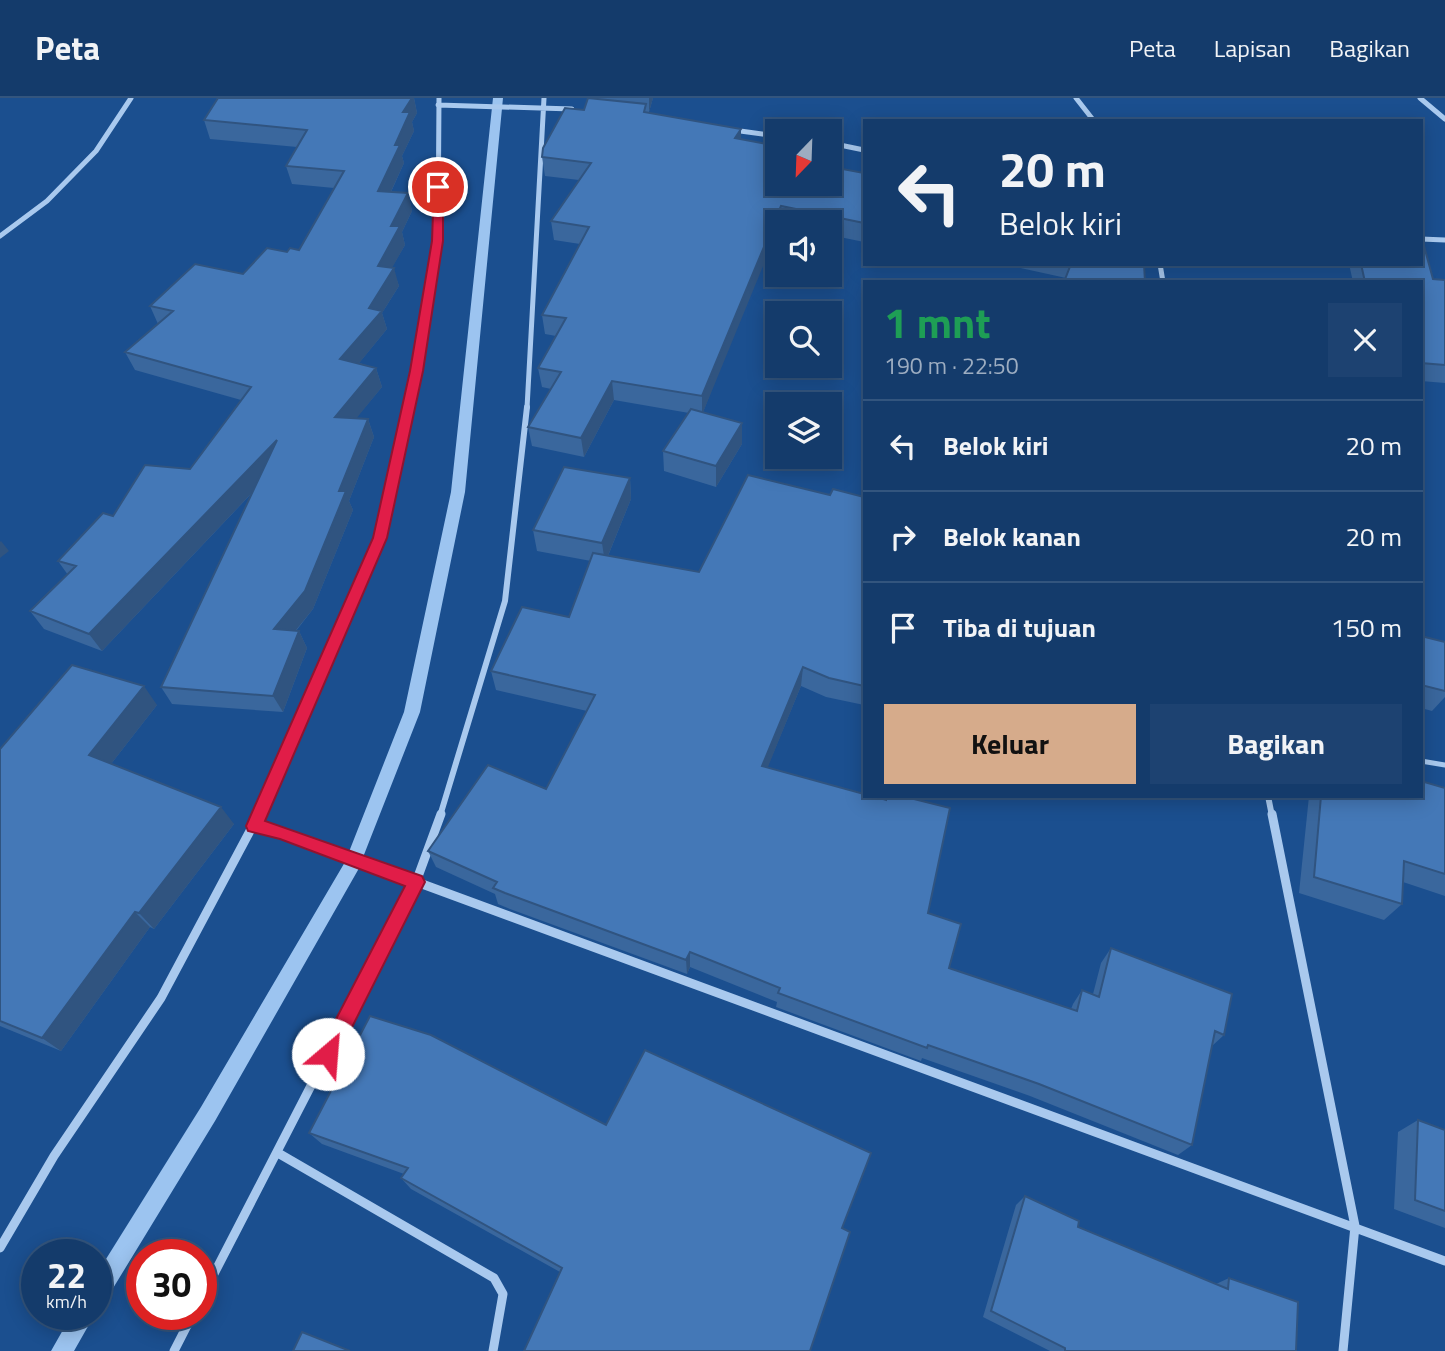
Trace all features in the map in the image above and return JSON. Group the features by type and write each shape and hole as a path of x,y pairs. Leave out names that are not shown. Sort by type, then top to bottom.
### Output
{"street":[{"path":"0,236 47,201 96,151 131,98"},
{"path":"217,1269 416,882 432,844 505,601 531,373 544,98"},
{"path":"1076,98 1092,119"},
{"path":"1420,98 1445,120"},
{"path":"0,1248 54,1156 161,998 254,826 380,538 416,371 438,241 439,102 466,106 586,110"},
{"path":"726,129 765,134"},
{"path":"842,145 863,150"},
{"path":"1423,239 1445,240"},
{"path":"1268,798 1355,1226 1343,1351"},
{"path":"254,826 281,832 391,872 1445,1261"},
{"path":"278,1153 494,1278 503,1294 493,1351"},
{"path":"174,1351 185,1330"}],"lane":[{"path":"1423,761 1445,765"}],"building":[{"path":"218,98 412,98 403,112 410,112 395,145 400,145 378,191 408,193 391,226 400,226 378,266 394,268 369,308 382,311 340,359 376,368 335,417 368,419 339,491 346,491 305,591 274,629 299,631 273,696 161,687 277,440 89,634 30,611 76,566 58,561 103,513 113,516 145,465 190,469 251,387 125,352 173,311 150,306 195,264 243,274 267,248 287,252 290,248 299,250 344,171 286,166 307,130 204,120"},
{"path":"588,98 646,104 644,112 741,129 735,138 765,144 765,196 842,196 842,169 863,173 863,223 842,218 842,210 801,210 781,206 779,210 765,210 765,244 702,396 612,381 581,438 528,427 561,372 538,368 566,318 542,315 589,227 551,221 591,163 542,157 543,148 565,108 584,110"},
{"path":"1424,246 1433,279 1445,280 1445,365 1423,363 1423,280 1365,280 1361,266 1423,266"},
{"path":"1070,266 1144,266 1145,280 1065,280"},
{"path":"691,409 742,423 716,466 663,451"},
{"path":"564,467 630,478 602,543 533,530"},
{"path":"748,475 830,495 833,489 863,497 863,686 829,678 803,667 762,766 863,794 863,798 910,798 950,808 928,913 961,924 949,968 1077,1011 1082,990 1099,997 1111,948 1232,994 1224,1035 1215,1031 1192,1145 1039,1084 928,1045 927,1048 778,993 780,988 690,952 686,960 505,893 493,888 497,882 428,851 488,765 546,789 595,695 491,671 522,607 569,617 593,553 699,572"},
{"path":"1423,636 1445,642 1445,691 1423,686"},
{"path":"72,665 144,686 89,755 221,807 139,913 135,912 42,1038 0,1021 0,749"},
{"path":"1423,782 1445,788 1445,874 1404,861 1402,904 1314,877 1321,798 1423,798"},
{"path":"370,1016 431,1035 606,1125 645,1050 871,1153 842,1228 850,1232 810,1351 524,1351 562,1268 401,1178 408,1168 309,1133"},
{"path":"1418,1120 1445,1130 1445,1211 1415,1200"},
{"path":"1025,1196 1079,1221 1078,1227 1228,1289 1229,1278 1298,1302 1296,1351 1065,1351 1065,1348 991,1311"},
{"path":"302,1332 350,1351 293,1351"}],"waterway":[{"path":"112,1269 208,1114 352,865 412,712 458,492 498,98"},
{"path":"62,1351 74,1330"}],"route":[{"path":"328,1054 416,882 281,832 254,826 380,538 416,371 438,241 438,187"}]}
